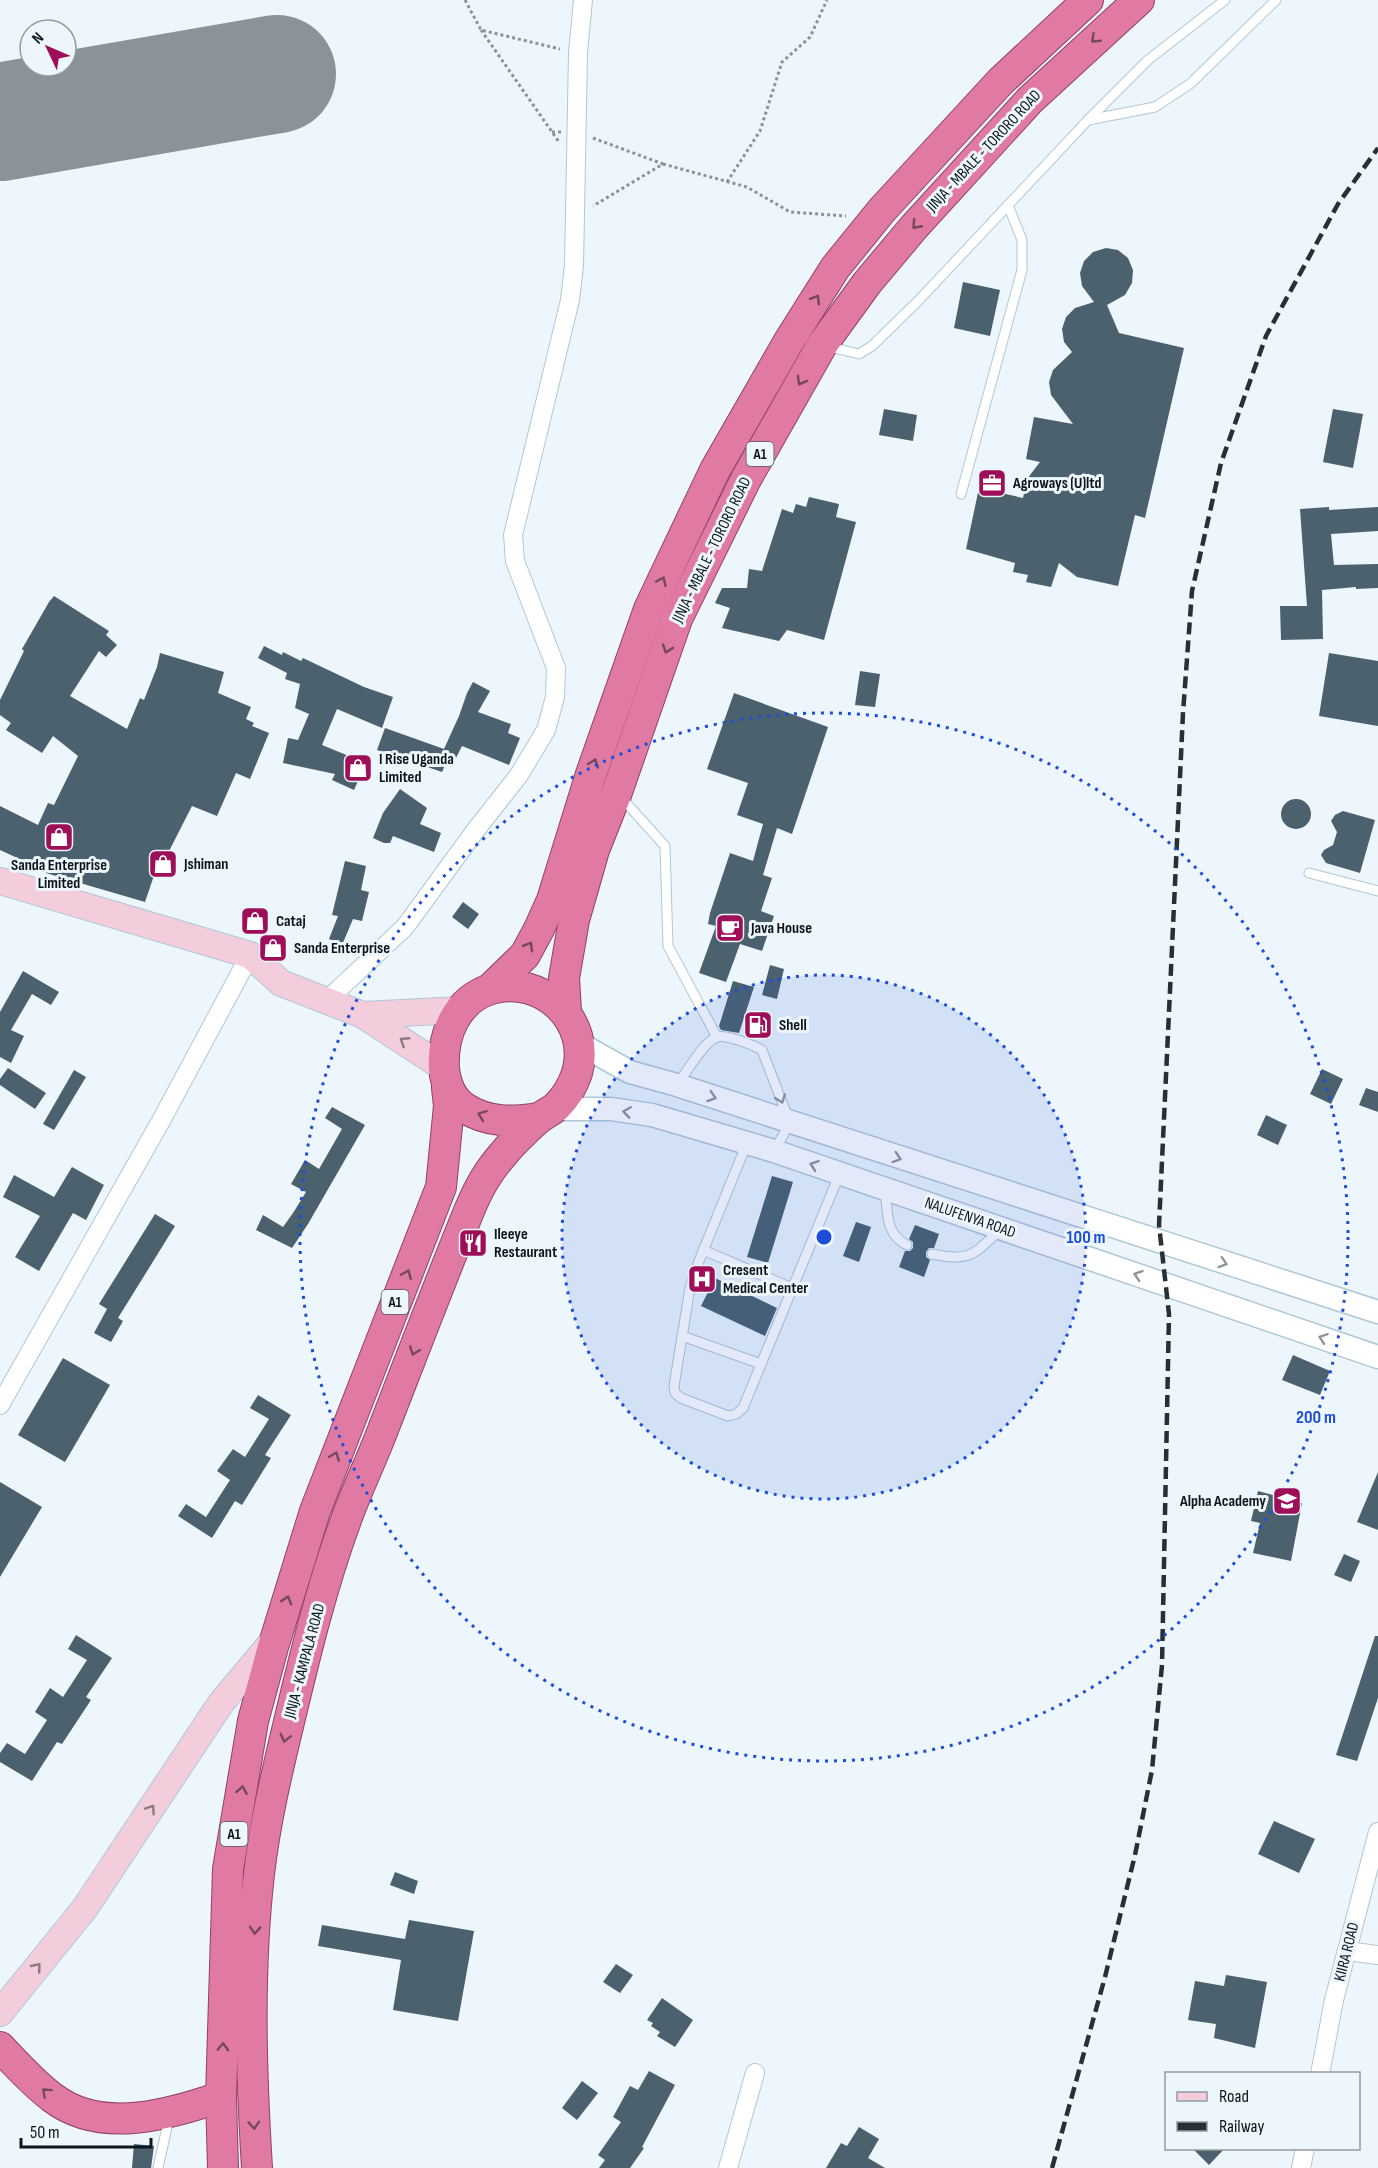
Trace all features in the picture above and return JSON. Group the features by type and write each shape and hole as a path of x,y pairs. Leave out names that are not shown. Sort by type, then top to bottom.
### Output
{"highway":[{"name":"JINJA - MBALE - TORORO ROAD","path":"490,989 525,954 539,929 552,900 591,774 649,609 715,471 789,341 835,268 876,218 1000,82 1088,0"},
{"name":"JINJA - MBALE - TORORO ROAD","path":"566,1011 564,978 574,920 594,850 617,792 677,619 746,479 822,345 867,283 914,226 1030,100 1139,0"},
{"name":"A1","path":"446,1078 444,1047 449,1028 459,1010 473,998 490,989 513,986 535,990 566,1011 580,1044 577,1071 571,1088 547,1113"},
{"path":"446,1078 462,1107 497,1121 513,1122 547,1113"},
{"name":"JINJA - KAMPALA ROAD","path":"223,2168 221,2097 228,1869 253,1721 315,1510 441,1187 449,1106 446,1078"},
{"name":"JINJA - KAMPALA ROAD","path":"256,2168 252,2091 252,1958 259,1873 273,1787 304,1655 346,1520 482,1180 505,1151 547,1113"},
{"path":"0,2047 54,2099 79,2112 123,2120 170,2114 221,2097"}],"main road":[{"path":"0,881 250,956 281,983 363,1015 446,1078"},
{"path":"363,1015 459,1010"},
{"path":"0,2013 85,1908 222,1703 275,1640"}],"street":[{"path":"326,1001 405,927 519,775 546,730 555,697 556,668 515,561 513,535 570,300 574,266 578,53 583,0"},
{"path":"0,1405 162,1119 250,956"},
{"name":"NALUFENYA ROAD","path":"580,1044 630,1072 677,1085 1378,1312"},
{"name":"NALUFENYA ROAD","path":"547,1113 611,1109 652,1115 774,1151 1378,1357"},
{"name":"KIIRA ROAD","path":"1320,2072 1334,2000 1378,1832"},
{"path":"1347,1951 1378,1955"},
{"path":"728,2168 755,2073"},
{"path":"1301,2168 1305,2150"}],"lane":[{"path":"822,345 859,354 872,346 919,300 1088,120 1148,60 1225,0"},
{"path":"1088,120 1155,107 1190,84 1276,0"},
{"path":"962,494 1022,270 1022,240 1008,205"},
{"path":"617,792 665,846 668,946 717,1037"},
{"path":"1309,873 1378,891"},
{"path":"677,1085 708,1043 717,1037 728,1037 762,1050 790,1123 774,1151"},
{"path":"747,1143 690,1288 674,1386 675,1393 681,1398 729,1416 736,1414 742,1408 840,1173"},
{"path":"885,1189 890,1232 907,1245"},
{"path":"932,1254 954,1258 967,1257 976,1253 1001,1229"},
{"path":"703,1251 792,1288"},
{"path":"682,1336 761,1364"},
{"path":"158,2168 170,2114"}],"path":[{"path":"465,0 482,30 575,166"},
{"path":"727,182 760,131 782,62 810,37 827,0"},
{"path":"482,30 578,53"},
{"path":"552,132 576,132 663,164 747,187 790,212 876,218"},
{"path":"574,218 663,164"}],"building":[{"path":"1106,248 1118,250 1128,258 1133,270 1132,283 1125,295 1107,305 1119,333 1184,348 1145,518 1135,515 1118,586 1077,577 1059,563 1051,587 1026,582 1028,575 1013,572 1015,563 966,549 979,488 1023,498 1027,479 1040,462 1026,459 1034,417 1073,424 1051,395 1049,382 1053,370 1072,352 1064,342 1062,329 1066,317 1075,308 1094,302 1082,286 1080,273 1084,261 1093,252"},
{"path":"963,282 1000,290 990,336 954,328"},
{"path":"884,409 917,415 913,441 879,435"},
{"path":"1333,409 1363,414 1353,468 1323,462"},
{"path":"809,497 839,504 836,517 856,522 824,640 787,630 779,641 722,628 730,608 715,603 722,588 747,588 749,569 762,571 782,509 793,513 796,504 806,507"},
{"path":"1329,507 1329,510 1378,507 1378,531 1331,534 1334,565 1378,564 1378,588 1322,590 1323,639 1281,640 1280,606 1307,606 1300,509"},
{"path":"54,596 109,631 106,635 117,645 106,657 99,651 70,696 127,729 140,698 144,700 160,653 224,672 218,693 251,707 246,719 254,723 252,726 269,733 250,779 236,773 217,816 192,806 166,857 161,855 145,902 22,866 24,861 0,850 0,806 38,825 48,803 54,805 78,756 53,736 42,753 6,730 11,723 0,715 0,700 24,651 22,649"},
{"path":"264,646 301,661 303,658 364,687 393,697 382,728 337,709 322,745 366,763 354,790 332,780 335,774 283,763 288,738 298,740 309,714 295,708 300,684 285,679 287,673 258,658"},
{"path":"1329,653 1378,661 1378,726 1319,716"},
{"path":"860,671 880,674 875,707 855,705"},
{"path":"473,682 490,691 478,712 511,724 508,733 520,738 509,765 462,746 453,764 447,761 442,772 377,750 385,728 444,749"},
{"path":"734,693 828,727 792,834 777,828 763,875 772,878 761,911 774,916 762,951 740,944 726,982 699,973 716,926 708,924 710,913 730,853 753,861 763,824 737,815 748,783 707,769"},
{"path":"400,789 427,808 420,824 441,833 434,852 393,836 390,843 373,838 383,813"},
{"path":"1296,799 1307,803 1311,814 1307,825 1296,829 1285,825 1281,814 1285,803"},
{"path":"1343,811 1375,820 1360,873 1326,863 1321,855 1324,850 1333,845 1337,832 1331,821 1335,815"},
{"path":"345,861 366,866 361,890 369,892 362,921 353,919 342,945 329,939 338,916 332,915"},
{"path":"463,902 479,914 468,929 452,917"},
{"path":"770,965 784,969 777,999 762,995"},
{"path":"23,971 59,992 51,1005 32,994 11,1030 24,1036 11,1063 0,1057 0,1012"},
{"path":"733,981 754,987 739,1033 721,1030 719,1026"},
{"path":"8,1068 46,1093 35,1109 0,1085 0,1079"},
{"path":"1322,1069 1343,1079 1331,1104 1310,1094"},
{"path":"74,1070 86,1077 54,1130 43,1124"},
{"path":"1366,1088 1378,1092 1378,1112 1359,1105"},
{"path":"332,1107 365,1125 292,1248 256,1230 263,1215 283,1227 306,1192 291,1184 305,1160 319,1169 342,1129 325,1118"},
{"path":"1266,1115 1287,1125 1278,1145 1257,1135"},
{"path":"72,1167 104,1185 86,1220 73,1213 39,1271 15,1257 40,1216 3,1197 14,1175 54,1197"},
{"path":"772,1176 793,1182 768,1263 747,1257"},
{"path":"155,1214 175,1226 118,1318 123,1321 111,1342 94,1333 107,1309 99,1304"},
{"path":"856,1222 871,1227 859,1262 843,1256"},
{"path":"915,1225 939,1234 934,1248 929,1248 926,1252 926,1257 930,1260 924,1277 899,1267 905,1251 913,1248 913,1242 909,1239"},
{"path":"715,1278 777,1308 765,1336 701,1306"},
{"path":"1293,1355 1330,1371 1320,1395 1282,1380"},
{"path":"63,1358 110,1385 65,1462 18,1435"},
{"path":"258,1395 291,1415 265,1455 271,1458 242,1505 235,1501 212,1538 178,1516 186,1504 206,1517 230,1480 217,1471 233,1449 245,1457 269,1419 250,1408"},
{"path":"1378,1472 1378,1530 1357,1522"},
{"path":"0,1482 42,1507 0,1577"},
{"path":"1258,1491 1302,1503 1291,1561 1253,1553 1260,1523 1251,1521"},
{"path":"1344,1554 1360,1561 1351,1582 1334,1575"},
{"path":"76,1635 112,1658 86,1697 91,1700 62,1744 57,1742 32,1781 0,1762 0,1753 7,1743 25,1754 47,1720 35,1712 50,1688 63,1697 87,1660 68,1649"},
{"path":"1375,1636 1378,1636 1378,1698 1357,1761 1336,1755"},
{"path":"1274,1821 1315,1839 1299,1873 1258,1854"},
{"path":"395,1872 418,1881 414,1894 390,1885"},
{"path":"409,1920 474,1931 458,2021 393,2010 401,1960 318,1946 322,1925 405,1939"},
{"path":"616,1964 633,1975 620,1993 603,1982"},
{"path":"1226,1975 1267,1982 1255,2048 1214,2038 1216,2024 1188,2020 1195,1981 1224,1986"},
{"path":"662,1998 693,2020 675,2047 657,2036 660,2032 651,2026 653,2023 647,2020"},
{"path":"649,2071 675,2085 642,2147 644,2148 630,2168 599,2168 605,2160 598,2155 621,2122 613,2117 630,2086 638,2090"},
{"path":"582,2081 598,2093 577,2120 562,2108"},
{"path":"859,2127 879,2139 868,2158 885,2168 826,2168 841,2143 847,2146"},
{"path":"134,2144 154,2146 151,2168 132,2168"},
{"path":"1194,2150 1223,2150 1209,2165"}],"runway":[{"path":"0,122 277,74"}],"railway":[{"path":"1052,2168 1105,1977 1135,1855 1152,1770 1162,1665 1169,1314 1159,1225 1183,713 1192,591 1221,463 1266,336 1338,204 1378,148"}],"place":[{"name":"Agroways (U)ltd","path":"992,483"},
{"name":"I Rise Uganda Limited","path":"358,768"},
{"name":"Sanda Enterprise Limited","path":"59,837"},
{"name":"Jshiman","path":"163,864"},
{"name":"Cataj","path":"255,921"},
{"name":"Java House","path":"730,928"},
{"name":"Sanda Enterprise","path":"273,948"},
{"name":"Shell","path":"758,1025"},
{"name":"Ileeye Restaurant","path":"473,1243"},
{"name":"Cresent Medical Center","path":"702,1279"},
{"name":"Alpha Academy","path":"1287,1501"}]}
